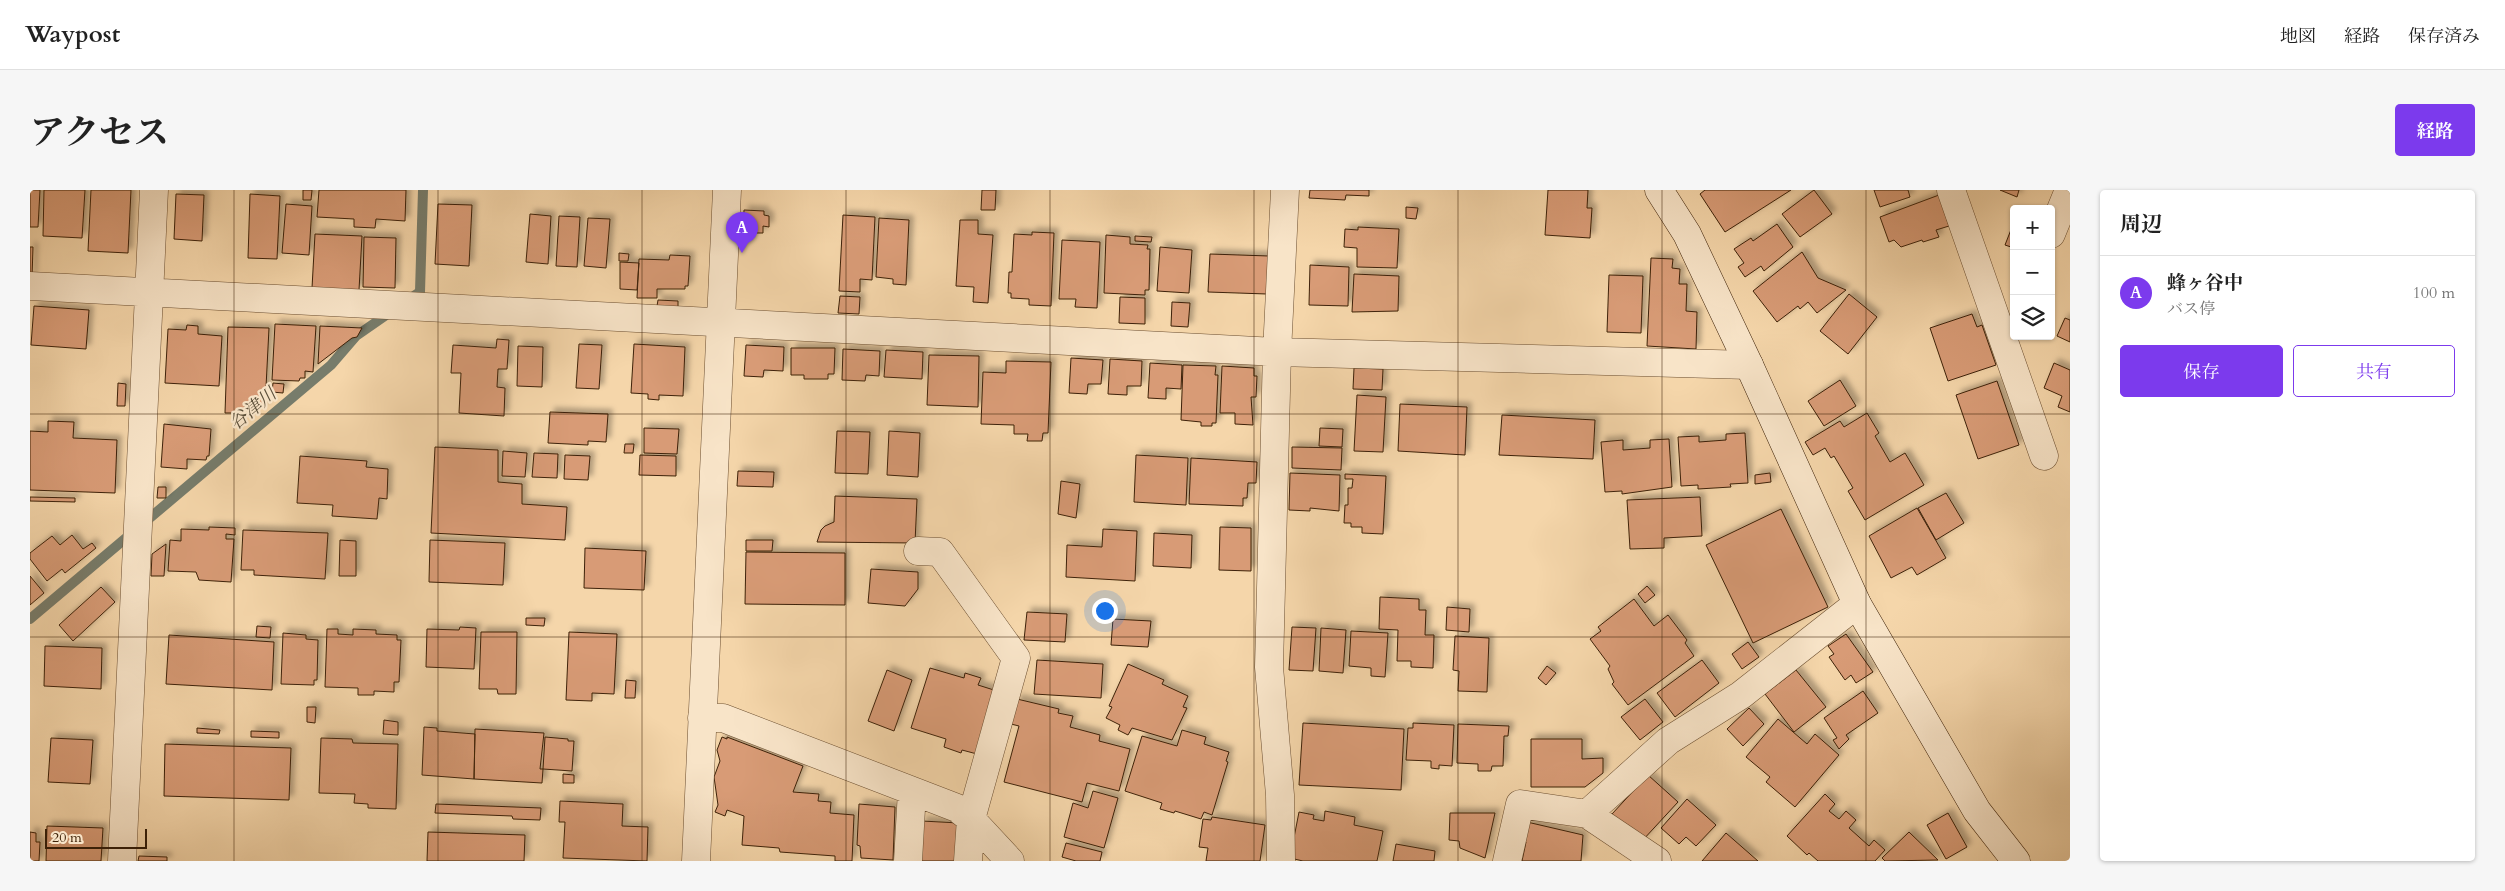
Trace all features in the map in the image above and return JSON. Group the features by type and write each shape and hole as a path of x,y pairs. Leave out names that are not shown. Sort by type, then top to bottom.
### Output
{"street":[{"path":"122,861 154,190"},
{"path":"696,861 719,324 727,190"},
{"path":"1281,861 1280,796 1269,667 1277,352 1285,190"},
{"path":"1659,190 1687,234 1749,365 1857,604 1977,811 2016,861"},
{"path":"1951,190 2010,336"},
{"path":"2055,224 2069,190"},
{"path":"30,286 719,324 1277,352 1749,365"},
{"path":"2011,340 2044,456"},
{"path":"918,551 940,552 1016,658 971,819 968,861"},
{"path":"1587,814 1668,741 1740,695 1857,604"},
{"path":"702,718 723,718 957,808 971,819 1010,861"},
{"path":"908,861 912,791"},
{"path":"1507,861 1520,804 1587,814 1657,861"}],"building":[{"path":"30,190 40,190 38,227 30,227"},
{"path":"44,190 85,190 82,238 43,236"},
{"path":"91,190 131,190 128,253 88,251"},
{"path":"303,190 312,190 311,200 303,200"},
{"path":"319,190 406,190 405,221 376,219 375,228 354,227 354,219 317,217"},
{"path":"982,190 996,190 995,210 981,210"},
{"path":"1310,190 1369,190 1369,196 1346,195 1345,200 1309,198"},
{"path":"1548,190 1588,190 1587,208 1592,208 1590,238 1545,235"},
{"path":"1705,190 1791,190 1725,232 1700,194"},
{"path":"1814,190 1832,214 1800,237 1782,214"},
{"path":"1874,190 1908,190 1910,197 1880,207"},
{"path":"2000,190 2019,190 2017,197"},
{"path":"176,194 204,195 202,241 174,239"},
{"path":"250,194 280,196 277,259 248,258"},
{"path":"1939,195 1949,226 1936,230 1939,237 1901,247 1894,240 1889,242 1880,217"},
{"path":"286,204 312,206 309,255 282,253"},
{"path":"438,204 472,205 469,266 435,264"},
{"path":"1406,207 1418,208 1416,219 1406,218"},
{"path":"744,210 764,211 764,215 769,216 769,227 763,226 763,233 743,233"},
{"path":"530,214 551,216 548,264 526,262"},
{"path":"843,215 875,217 872,280 860,279 860,292 839,291"},
{"path":"559,216 580,217 577,267 556,266"},
{"path":"588,218 610,219 606,268 584,266"},
{"path":"879,218 909,220 906,285 893,284 893,279 876,277"},
{"path":"960,220 978,220 978,234 993,235 988,303 973,302 974,287 956,286"},
{"path":"1777,224 1793,247 1764,271 1761,266 1745,277 1738,267 1744,263 1734,249 1751,238 1753,241"},
{"path":"1358,227 1399,229 1397,268 1357,267 1357,248 1344,247 1345,229 1358,230"},
{"path":"1032,232 1054,233 1051,306 1029,305 1029,299 1011,298 1011,293 1008,293 1009,272 1012,272 1014,234 1032,235"},
{"path":"2010,232 2010,247 2005,245"},
{"path":"315,234 362,236 359,290 312,288"},
{"path":"1106,235 1130,237 1130,244 1148,245 1147,249 1150,249 1149,290 1145,290 1145,295 1104,293"},
{"path":"1135,236 1152,237 1151,242 1135,241"},
{"path":"364,237 396,238 395,288 363,287"},
{"path":"1062,240 1100,242 1097,308 1075,307 1076,299 1059,299"},
{"path":"30,247 33,247 32,278 30,277"},
{"path":"1160,247 1192,250 1189,293 1157,291"},
{"path":"1802,252 1818,278 1846,290 1817,313 1808,302 1800,309 1798,306 1777,322 1753,291"},
{"path":"619,253 629,254 628,261 619,261"},
{"path":"1210,254 1269,256 1267,294 1208,292"},
{"path":"670,255 690,256 688,286 685,286 685,289 657,289 657,298 637,298 639,259 669,260"},
{"path":"1651,258 1673,259 1672,268 1680,269 1679,284 1687,284 1686,311 1697,312 1696,349 1647,346"},
{"path":"620,262 639,263 637,290 620,289"},
{"path":"1310,265 1349,267 1348,306 1309,305"},
{"path":"1354,274 1399,276 1398,311 1352,312"},
{"path":"1609,275 1643,276 1641,333 1607,332"},
{"path":"1849,294 1877,317 1848,354 1820,331"},
{"path":"840,296 860,297 859,314 838,313"},
{"path":"1120,297 1145,298 1145,324 1119,323"},
{"path":"658,300 678,301 678,307 657,306"},
{"path":"1172,302 1190,303 1188,327 1171,326"},
{"path":"34,306 89,310 86,349 31,345"},
{"path":"1972,314 1977,327 1982,325 1996,365 1948,381 1930,328"},
{"path":"2065,318 2070,320 2070,342 2057,336"},
{"path":"275,324 316,326 313,372 305,371 305,378 300,378 299,381 272,380"},
{"path":"187,325 198,326 198,334 222,336 219,386 165,383 168,329 186,330"},
{"path":"320,326 362,328 357,337 352,338 318,364"},
{"path":"228,327 269,328 265,407 245,406 244,413 225,413"},
{"path":"497,339 509,340 507,369 498,369 497,387 505,388 504,416 459,413 461,373 451,373 453,345 496,348"},
{"path":"579,344 602,345 599,389 576,388"},
{"path":"634,344 685,347 683,396 659,395 659,400 648,399 648,394 631,393"},
{"path":"746,345 784,347 783,371 764,370 763,377 744,376"},
{"path":"518,346 543,347 542,387 517,386"},
{"path":"791,348 835,348 834,374 828,374 828,379 804,379 804,375 791,375"},
{"path":"843,349 880,351 879,376 866,375 865,381 842,380"},
{"path":"886,350 923,352 922,379 884,377"},
{"path":"929,355 979,356 978,407 927,405"},
{"path":"1071,358 1103,360 1101,384 1088,384 1087,394 1069,393"},
{"path":"1110,359 1142,361 1141,386 1127,386 1127,395 1108,394"},
{"path":"1006,361 1051,362 1048,433 1043,433 1042,441 1027,441 1028,434 1014,434 1014,425 981,424 983,372 1006,373"},
{"path":"1150,363 1182,365 1181,389 1166,388 1166,399 1148,398"},
{"path":"2054,363 2070,370 2070,412 2058,407 2062,396 2044,388"},
{"path":"1183,365 1216,366 1215,375 1218,375 1216,423 1212,423 1212,426 1201,426 1201,422 1181,420"},
{"path":"1222,366 1254,368 1254,376 1257,376 1256,397 1251,397 1253,425 1235,424 1235,413 1220,413"},
{"path":"1354,368 1383,369 1382,390 1353,389"},
{"path":"1840,380 1856,406 1824,426 1808,401"},
{"path":"1997,381 2019,445 1978,459 1956,395"},
{"path":"118,383 126,384 125,406 117,406"},
{"path":"273,383 284,384 283,393 272,392"},
{"path":"1357,395 1386,397 1383,452 1354,451"},
{"path":"1400,404 1467,407 1465,455 1398,451"},
{"path":"550,412 608,414 606,442 588,441 588,445 548,443"},
{"path":"1867,413 1879,433 1875,436 1890,462 1905,453 1924,485 1865,520 1848,491 1853,488 1834,456 1831,458 1825,448 1813,455 1805,442 1840,421 1844,427"},
{"path":"1502,415 1595,420 1593,459 1499,455"},
{"path":"48,421 74,422 73,438 117,440 115,493 30,490 30,431 48,432"},
{"path":"164,424 211,429 209,456 207,456 206,460 187,459 187,469 161,467"},
{"path":"644,428 679,429 677,454 644,453"},
{"path":"1320,428 1343,429 1342,447 1319,446"},
{"path":"837,431 870,432 868,474 835,473"},
{"path":"889,431 920,433 918,477 887,475"},
{"path":"1745,433 1748,483 1730,484 1731,487 1698,489 1698,485 1681,486 1678,437 1699,436 1699,442 1726,440 1726,434"},
{"path":"1669,439 1672,487 1622,494 1622,491 1605,492 1601,442 1623,440 1623,450 1650,448 1650,440"},
{"path":"625,444 634,444 633,453 624,453"},
{"path":"435,447 498,450 498,482 522,484 522,504 567,507 565,540 431,533"},
{"path":"1292,447 1342,448 1341,470 1292,468"},
{"path":"503,451 527,453 525,477 502,476"},
{"path":"534,453 558,454 557,478 532,477"},
{"path":"565,455 590,456 588,480 564,479"},
{"path":"640,455 676,456 676,476 639,475"},
{"path":"1136,455 1188,458 1186,505 1134,502"},
{"path":"300,456 367,461 366,467 388,469 387,499 379,498 377,519 332,516 333,505 297,503"},
{"path":"1191,458 1257,462 1256,483 1248,483 1247,498 1243,498 1243,506 1189,504"},
{"path":"738,471 774,472 773,487 737,486"},
{"path":"1290,473 1340,475 1339,511 1310,508 1310,511 1289,510"},
{"path":"1770,473 1771,482 1755,484 1755,475"},
{"path":"1345,474 1386,476 1383,534 1362,533 1362,527 1351,527 1351,523 1344,523 1345,505 1348,505 1348,488 1352,488 1353,479 1345,479"},
{"path":"1061,481 1080,484 1076,518 1058,514"},
{"path":"158,487 166,487 166,498 157,498"},
{"path":"1946,493 1964,523 1936,540 1918,508"},
{"path":"835,496 917,499 915,543 817,542 821,530 834,522"},
{"path":"30,497 75,498 75,502 30,501"},
{"path":"1700,497 1702,536 1664,538 1664,548 1630,549 1627,500"},
{"path":"1917,508 1946,558 1917,575 1912,567 1891,578 1869,536"},
{"path":"1781,509 1828,607 1753,643 1706,545"},
{"path":"209,527 235,528 235,535 226,534 226,539 234,539 231,582 199,580 196,572 168,571 170,540 181,541 181,529 209,530"},
{"path":"1220,527 1251,528 1251,571 1219,570"},
{"path":"1103,529 1137,531 1135,581 1066,577 1067,545 1102,547"},
{"path":"243,530 328,533 325,579 254,575 254,570 241,570"},
{"path":"1154,533 1192,535 1191,568 1153,566"},
{"path":"72,535 83,549 92,543 96,548 65,573 62,569 47,581 30,559 30,553 52,536 60,545"},
{"path":"340,540 356,541 356,576 339,576"},
{"path":"430,540 505,543 503,585 429,582"},
{"path":"746,540 773,540 772,551 746,551"},
{"path":"166,544 164,576 151,576 152,554"},
{"path":"585,548 646,551 644,590 584,588"},
{"path":"746,552 845,553 845,605 745,604"},
{"path":"871,569 918,572 918,589 905,606 868,603"},
{"path":"30,576 44,593 30,605"},
{"path":"1647,586 1655,595 1645,603 1638,594"},
{"path":"101,587 115,602 73,641 59,625"},
{"path":"1380,597 1419,599 1419,610 1426,610 1425,635 1434,635 1433,668 1411,667 1411,661 1397,661 1398,630 1379,629"},
{"path":"1634,599 1654,626 1668,615 1687,640 1685,643 1694,656 1628,705 1612,684 1614,682 1608,669 1610,666 1590,639 1601,631 1598,627"},
{"path":"1447,607 1470,609 1469,632 1446,630"},
{"path":"1027,612 1067,614 1065,642 1024,640"},
{"path":"526,618 545,618 544,626 526,625"},
{"path":"1113,619 1151,621 1148,647 1111,645"},
{"path":"257,626 271,627 270,638 256,637"},
{"path":"460,627 476,628 474,669 426,667 427,629 459,630"},
{"path":"1292,627 1316,628 1313,671 1289,670"},
{"path":"1321,628 1346,630 1343,673 1319,671"},
{"path":"327,629 338,629 338,634 353,635 353,629 376,630 376,634 397,635 397,640 401,640 399,682 394,682 394,692 374,691 374,695 358,695 358,688 325,687"},
{"path":"1351,631 1388,633 1385,677 1371,676 1371,668 1349,666"},
{"path":"481,632 517,632 516,694 498,694 497,689 479,689"},
{"path":"569,632 617,634 614,694 592,693 592,701 566,700"},
{"path":"283,633 306,635 306,639 318,640 317,680 314,680 314,685 281,684"},
{"path":"1846,634 1873,672 1856,683 1851,675 1845,680 1829,657 1834,654 1828,646"},
{"path":"169,635 274,642 272,690 166,684"},
{"path":"1455,636 1489,638 1487,692 1458,691 1459,671 1453,670"},
{"path":"1748,642 1759,657 1742,669 1732,654"},
{"path":"45,646 102,648 101,689 44,686"},
{"path":"1037,660 1103,664 1101,698 1034,694"},
{"path":"1702,660 1719,683 1675,717 1657,693"},
{"path":"1128,664 1164,680 1162,684 1188,696 1183,707 1187,708 1172,740 1132,728 1128,735 1118,730 1120,725 1106,718 1112,707 1109,706"},
{"path":"1547,666 1556,673 1546,685 1538,678"},
{"path":"930,668 964,678 965,673 981,678 978,685 997,691 977,754 962,750 961,753 944,747 946,739 911,728"},
{"path":"887,670 912,680 894,731 868,721"},
{"path":"1796,670 1826,707 1794,732 1765,694"},
{"path":"626,680 636,681 635,698 625,698"},
{"path":"1863,691 1878,713 1846,735 1849,739 1839,749 1833,740 1837,738 1824,718"},
{"path":"1017,699 1059,709 1058,713 1073,716 1070,727 1100,735 1099,741 1130,749 1119,791 1087,783 1082,802 1004,782 1019,726 1011,724"},
{"path":"1645,699 1663,722 1640,740 1621,717"},
{"path":"307,707 316,707 315,723 307,722"},
{"path":"1749,708 1764,724 1743,746 1727,729"},
{"path":"1778,719 1807,744 1815,734 1839,755 1795,807 1766,782 1770,777 1746,757"},
{"path":"384,720 398,722 398,735 383,734"},
{"path":"1303,723 1404,729 1401,790 1299,785"},
{"path":"1413,723 1454,725 1452,766 1439,765 1439,769 1431,768 1431,761 1406,760 1408,728 1413,728"},
{"path":"1458,724 1509,726 1508,736 1504,736 1503,766 1492,766 1491,771 1478,771 1478,764 1457,763"},
{"path":"424,727 437,728 437,731 475,734 474,779 422,775"},
{"path":"197,728 220,730 219,734 197,733"},
{"path":"475,729 544,733 540,769 543,769 542,783 474,779"},
{"path":"1182,730 1206,737 1204,744 1229,752 1226,761 1228,762 1212,815 1204,812 1201,819 1175,811 1174,813 1160,809 1162,803 1125,791 1142,736 1177,746"},
{"path":"251,731 279,732 279,738 251,737"},
{"path":"545,737 574,741 572,771 543,769"},
{"path":"722,737 727,739 727,737 803,766 793,792 819,794 818,801 831,802 830,813 854,815 852,861 835,861 835,856 780,852 779,848 742,845 744,816 727,810 725,816 715,812 718,805 714,777 720,761 717,750"},
{"path":"51,738 93,740 90,784 48,782"},
{"path":"321,738 352,739 353,743 398,744 396,809 368,808 368,804 354,803 355,794 319,793"},
{"path":"1531,739 1582,739 1582,759 1603,758 1603,773 1585,787 1531,787"},
{"path":"165,744 291,748 289,800 164,796"},
{"path":"563,774 574,775 574,783 563,783"},
{"path":"1648,775 1678,802 1642,841 1612,814"},
{"path":"1093,791 1118,798 1104,848 1064,837 1073,803 1088,808"},
{"path":"1825,794 1835,804 1829,811 1839,819 1846,811 1856,820 1849,828 1869,846 1874,840 1885,850 1875,861 1818,861 1809,853 1807,855 1787,836"},
{"path":"1687,799 1716,825 1696,846 1686,837 1679,844 1661,828"},
{"path":"560,801 623,804 622,826 648,827 647,861 563,858 565,822 559,822"},
{"path":"436,804 541,808 540,820 513,819 512,816 435,813"},
{"path":"859,804 895,807 893,860 861,858 860,846 857,845"},
{"path":"1325,811 1355,817 1354,825 1383,831 1377,861 1303,861 1290,858 1299,812 1314,815 1313,819 1324,821"},
{"path":"1450,813 1495,813 1485,858 1460,848 1459,841 1449,840"},
{"path":"1948,813 1967,847 1946,859 1927,825"},
{"path":"1212,817 1265,825 1260,861 1206,861 1208,848 1199,847 1203,819 1211,820"},
{"path":"922,821 959,823 957,861 920,861"},
{"path":"1527,822 1583,835 1581,861 1522,861 1526,842 1522,841"},
{"path":"47,826 103,828 101,861 46,861"},
{"path":"30,832 36,833 36,842 40,842 39,861 30,861"},
{"path":"428,832 525,835 524,861 427,861"},
{"path":"1909,832 1938,860 1885,861 1882,858"},
{"path":"1726,833 1758,861 1702,861"},
{"path":"1066,843 1102,852 1100,861 1076,861 1062,857"},
{"path":"1396,844 1435,851 1434,861 1393,861"},
{"path":"139,856 167,857 167,861 138,861"}],"waterway":[{"name":"谷津川","path":"408,300 420,292 423,190"},
{"name":"谷津川","path":"30,619 331,365 356,336 392,311"}],"place":[{"name":"蜂ヶ谷中","path":"742,253"}]}
